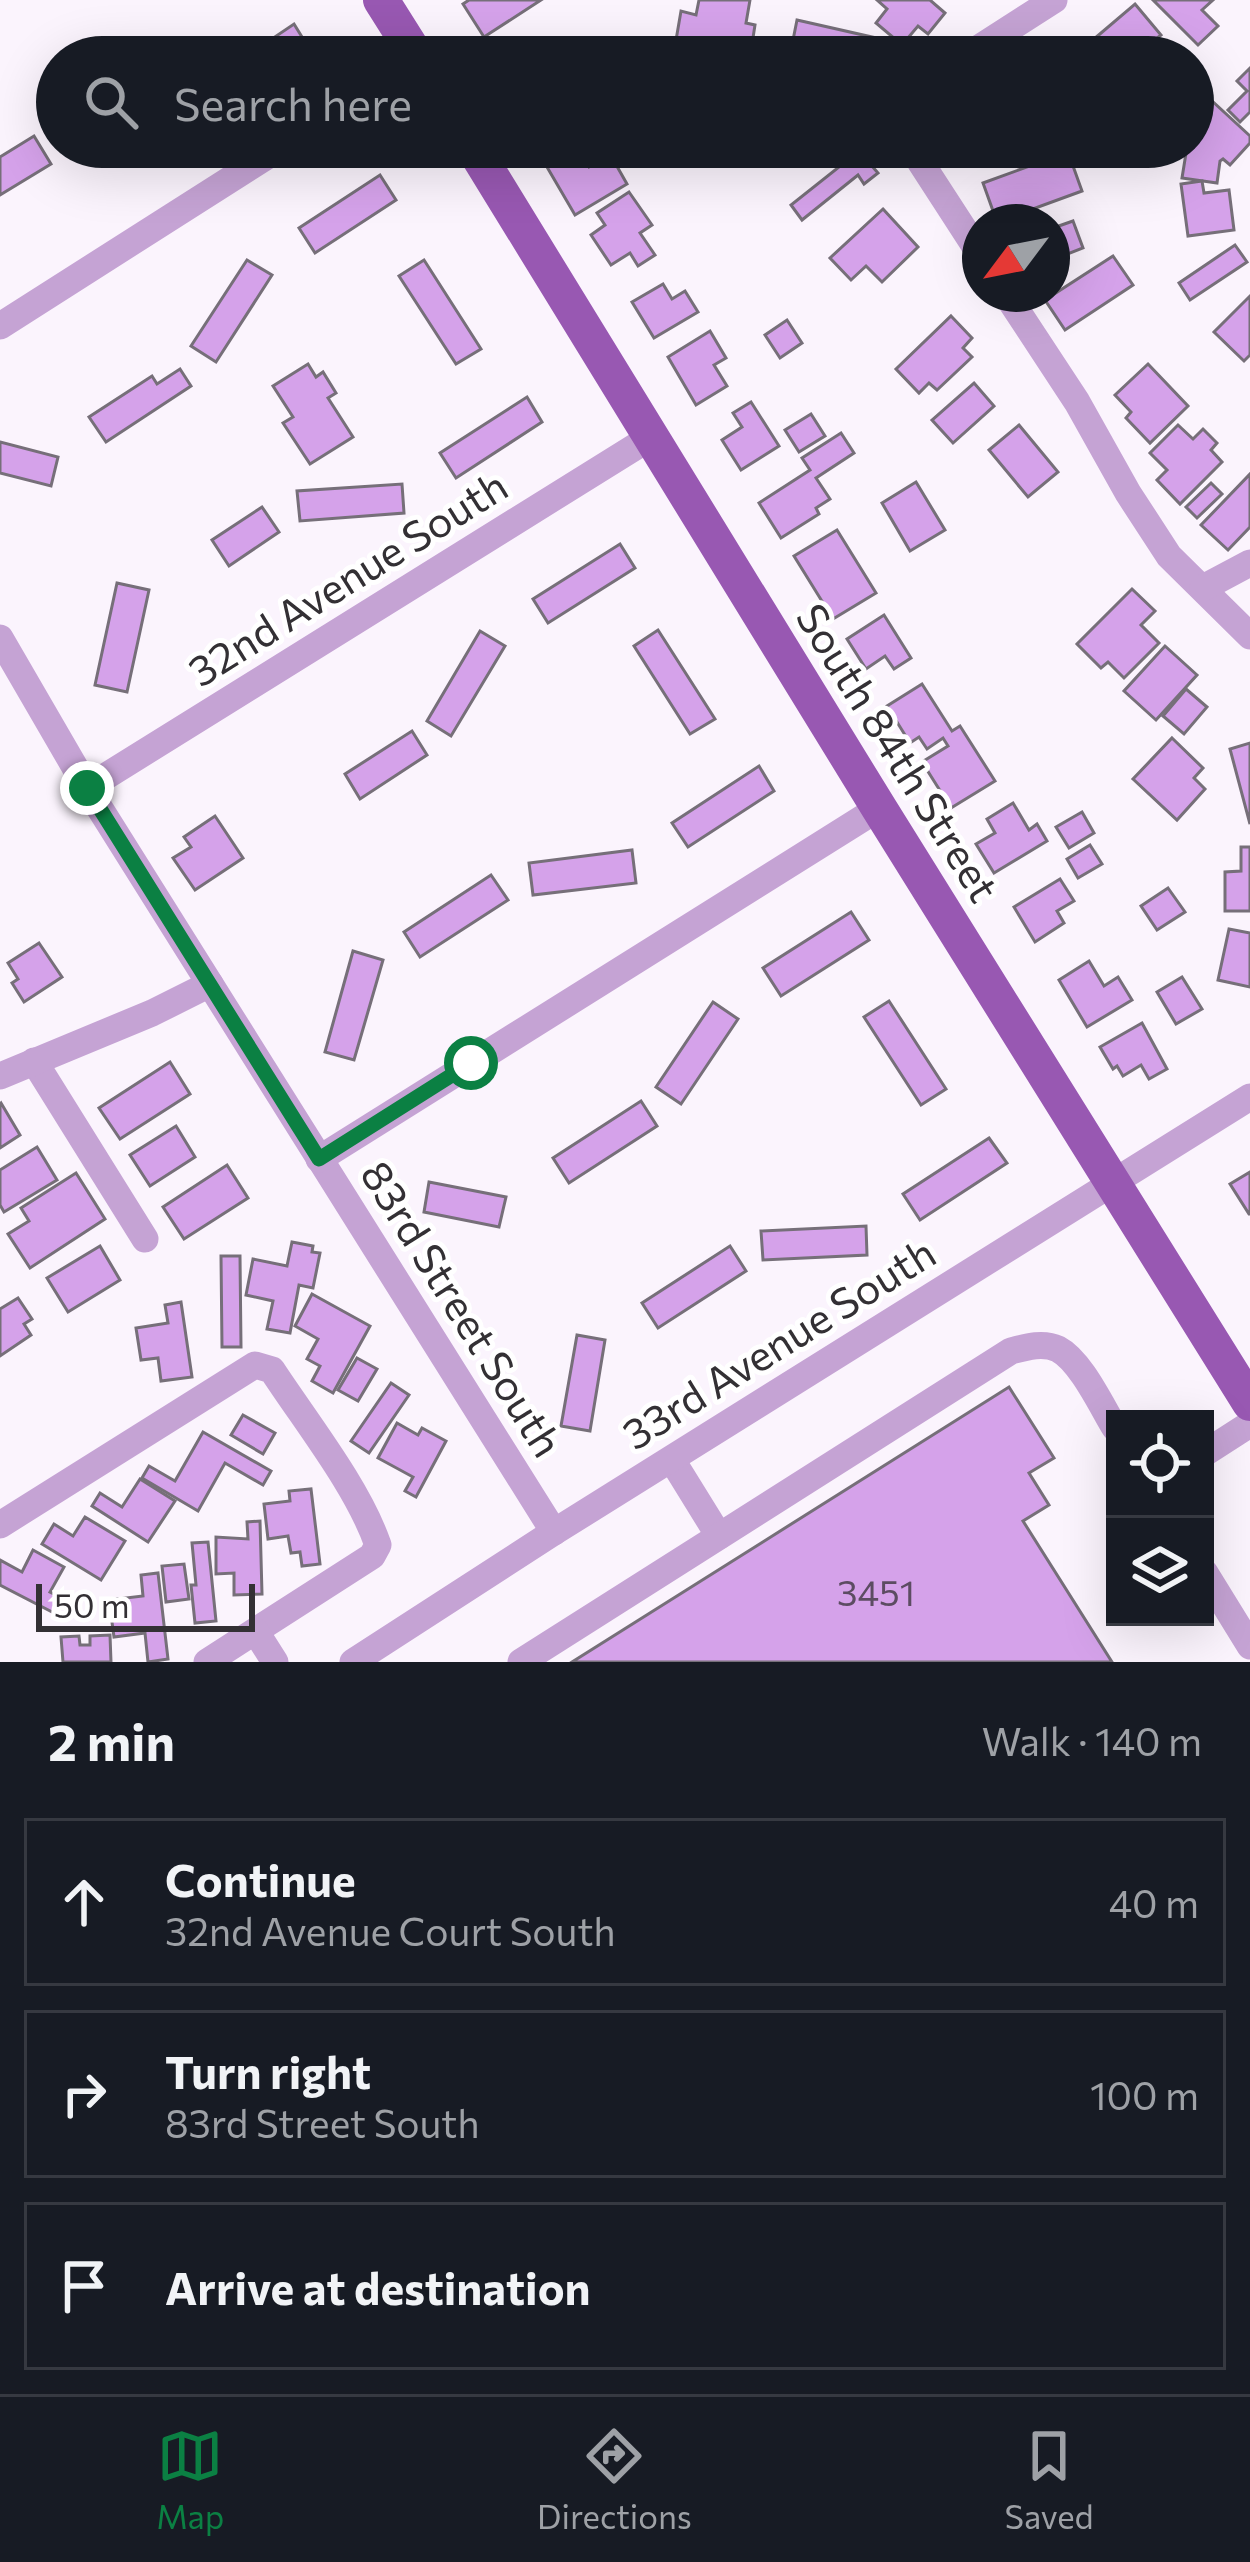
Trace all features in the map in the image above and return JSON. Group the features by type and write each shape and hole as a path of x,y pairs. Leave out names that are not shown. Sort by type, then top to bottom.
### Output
{"main road":[{"path":"381,0 404,36"},
{"name":"South 84th Street","path":"486,168 1250,1403"}],"street":[{"path":"998,36 1054,0"},
{"path":"0,326 248,168"},
{"path":"924,168 962,227"},
{"path":"1018,312 1169,556 1250,636"},
{"name":"32nd Avenue South","path":"87,788 651,436"},
{"path":"1203,588 1250,563"},
{"name":"83rd Street South","path":"0,638 87,788 554,1532"},
{"path":"319,1159 879,808"},
{"path":"0,1076 210,984"},
{"path":"34,1061 145,1239"},
{"name":"33rd Avenue South","path":"353,1662 1250,1097"},
{"path":"521,1662 1011,1351 1034,1345 1057,1348 1074,1362 1106,1414"},
{"path":"0,1525 255,1365 272,1370 340,1474 378,1545 372,1556 207,1662"},
{"path":"1214,1447 1250,1424"},
{"path":"672,1460 719,1536"},
{"path":"1214,1588 1250,1646"},
{"path":"256,1632 274,1662"}],"building":[{"path":"469,0 541,0 486,36 463,4"},
{"path":"699,0 750,0 746,23 755,25 753,36 677,36 681,11 696,15"},
{"path":"877,0 930,0 945,13 928,34 918,26 910,36 891,36 876,23 887,9"},
{"path":"1153,0 1213,0 1202,10 1218,26 1207,36 1189,36"},
{"path":"1135,4 1161,35 1160,36 1098,36"},
{"path":"797,20 867,36 794,36"},
{"path":"294,24 301,36 276,36"},
{"path":"1250,68 1250,112 1240,122 1228,110 1247,91 1237,81"},
{"path":"1214,103 1250,136 1250,143 1230,165 1220,161 1217,183 1182,178 1184,168 1214,168"},
{"path":"34,136 36,168 44,168 0,195 0,157"},
{"path":"548,168 618,168 627,184 575,215"},
{"path":"838,168 874,168 878,173 864,184 858,175 802,220 791,205"},
{"path":"1024,168 1074,168 1082,191 1046,204 991,204 983,183"},
{"path":"380,175 396,200 315,253 299,228"},
{"path":"1202,181 1204,193 1229,190 1234,230 1188,236 1181,184"},
{"path":"629,192 652,225 640,233 655,255 638,266 630,253 611,265 591,235 605,225 597,213"},
{"path":"883,209 918,247 882,282 866,266 851,280 830,258"},
{"path":"1070,222 1083,248 1070,253"},
{"path":"1235,245 1247,262 1190,300 1179,283"},
{"path":"1113,256 1133,285 1065,330 1053,312 1070,312 1070,284"},
{"path":"247,260 272,275 216,362 191,346"},
{"path":"424,260 481,349 456,364 399,276"},
{"path":"663,284 672,299 685,291 698,312 654,338 632,302"},
{"path":"1250,296 1250,355 1244,361 1214,332"},
{"path":"951,316 972,338 963,348 972,357 937,390 929,383 919,393 896,369"},
{"path":"787,320 802,343 780,358 765,335"},
{"path":"710,331 726,358 714,365 727,386 696,405 668,357"},
{"path":"308,364 316,377 323,372 336,393 328,398 353,437 310,464 283,423 293,417 273,386"},
{"path":"1148,364 1188,406 1150,443 1126,418 1131,412 1115,395"},
{"path":"180,369 191,386 106,442 89,417 152,376 157,384"},
{"path":"974,383 994,406 953,443 932,420"},
{"path":"527,397 542,422 456,478 440,453"},
{"path":"751,402 779,446 741,470 722,440 742,427 733,413"},
{"path":"811,414 825,436 799,452 785,430"},
{"path":"1019,425 1058,472 1028,497 989,450"},
{"path":"1178,425 1193,439 1203,429 1217,443 1211,450 1222,462 1180,504 1157,480 1167,470 1150,453"},
{"path":"841,433 854,453 816,478 830,499 816,508 819,514 781,538 759,503 810,470 802,458"},
{"path":"0,442 58,457 51,486 0,473"},
{"path":"1250,474 1250,527 1228,550 1201,525"},
{"path":"916,482 945,530 910,551 882,503"},
{"path":"1211,483 1222,494 1197,518 1186,507"},
{"path":"402,484 404,513 300,521 297,491"},
{"path":"262,507 279,532 229,566 212,540"},
{"path":"837,530 876,593 833,619 794,556"},
{"path":"620,544 635,568 548,623 533,599"},
{"path":"117,583 149,590 127,692 95,685"},
{"path":"1132,589 1155,611 1141,625 1159,643 1124,678 1108,662 1101,668 1077,644"},
{"path":"884,615 911,658 894,669 885,656 866,669 847,639"},
{"path":"658,630 715,719 690,734 634,646"},
{"path":"480,631 505,646 451,736 427,721"},
{"path":"1165,646 1197,675 1156,720 1124,691"},
{"path":"922,684 952,731 960,726 995,781 951,808 922,762 948,746 943,738 927,749 919,737 910,743 887,706"},
{"path":"1186,689 1207,707 1184,734 1163,716"},
{"path":"412,731 427,755 360,799 345,774"},
{"path":"1172,738 1203,768 1194,778 1205,789 1177,820 1133,779"},
{"path":"1250,743 1250,824 1230,749"},
{"path":"759,766 774,791 688,847 672,823"},
{"path":"1013,803 1029,830 1037,824 1047,841 994,873 976,844 995,833 987,819"},
{"path":"1082,812 1094,833 1069,848 1056,827"},
{"path":"215,816 243,858 195,890 173,858 191,847 184,837"},
{"path":"1090,845 1102,864 1078,878 1067,859"},
{"path":"1241,847 1250,847 1250,911 1225,911 1225,872 1241,871"},
{"path":"632,850 636,883 533,895 529,863"},
{"path":"491,875 508,900 420,957 404,932"},
{"path":"1060,879 1074,901 1057,911 1064,923 1035,942 1014,907"},
{"path":"1168,888 1185,912 1157,930 1141,906"},
{"path":"851,912 869,940 781,996 763,968"},
{"path":"1229,929 1250,933 1250,987 1218,980"},
{"path":"39,943 62,977 24,1002 12,983 18,979 8,963"},
{"path":"353,951 383,960 354,1060 325,1052"},
{"path":"1089,961 1104,986 1118,977 1132,1000 1087,1027 1059,980"},
{"path":"1182,977 1202,1009 1176,1024 1157,992"},
{"path":"889,1001 946,1089 921,1105 864,1017"},
{"path":"713,1002 738,1019 681,1104 656,1087"},
{"path":"1142,1023 1167,1069 1149,1079 1141,1065 1123,1076 1100,1047"},
{"path":"170,1062 190,1094 120,1139 99,1108"},
{"path":"641,1101 657,1126 569,1183 553,1158"},
{"path":"0,1104 20,1135 0,1148"},
{"path":"176,1126 195,1157 150,1186 130,1155"},
{"path":"989,1138 1007,1163 920,1220 903,1194"},
{"path":"37,1147 57,1180 4,1212 0,1170"},
{"path":"227,1165 248,1198 184,1239 163,1207"},
{"path":"1250,1172 1250,1214 1249,1214 1230,1184"},
{"path":"76,1173 105,1219 30,1268 8,1234 29,1221 21,1208"},
{"path":"429,1182 506,1197 499,1227 424,1212"},
{"path":"866,1226 867,1255 763,1260 761,1231"},
{"path":"292,1242 313,1246 312,1252 320,1253 313,1288 299,1285 290,1333 267,1329 273,1301 246,1295 253,1259 287,1266"},
{"path":"100,1246 120,1280 68,1312 47,1278"},
{"path":"730,1246 746,1271 658,1328 642,1303"},
{"path":"221,1256 240,1256 241,1347 222,1347"},
{"path":"312,1294 370,1326 333,1393 312,1381 320,1366 307,1359 318,1339 295,1326"},
{"path":"18,1298 32,1319 24,1324 31,1335 0,1356 0,1309"},
{"path":"181,1302 192,1377 161,1381 158,1358 141,1360 136,1328 168,1323 165,1305"},
{"path":"577,1335 605,1340 590,1431 561,1426"},
{"path":"357,1358 377,1369 358,1401 338,1390"},
{"path":"391,1383 409,1395 369,1453 351,1441"},
{"path":"1009,1387 1054,1458 1029,1473 1049,1505 1023,1521 1112,1662 572,1662"},
{"path":"243,1415 275,1433 263,1454 231,1435"},
{"path":"397,1423 418,1435 422,1428 446,1441 416,1497 405,1491 413,1477 378,1458"},
{"path":"203,1432 271,1471 263,1485 225,1463 198,1511 142,1478 149,1466 175,1481"},
{"path":"140,1479 175,1501 148,1542 92,1506 100,1493 122,1507"},
{"path":"311,1489 320,1564 302,1566 300,1552 291,1553 288,1536 268,1539 264,1504 290,1501 289,1491"},
{"path":"85,1517 125,1541 101,1580 42,1544 54,1524 73,1536"},
{"path":"260,1521 262,1594 234,1595 234,1573 216,1574 216,1537 248,1539 247,1522"},
{"path":"208,1542 216,1621 195,1623 192,1543"},
{"path":"33,1550 64,1567 50,1592 64,1599 56,1614 0,1585 0,1560 22,1572"},
{"path":"184,1564 189,1599 166,1602 162,1566"},
{"path":"158,1573 168,1659 148,1662 145,1633 114,1637 109,1600 143,1596 141,1575"},
{"path":"110,1635 111,1662 63,1662 61,1637 79,1636 80,1645 90,1645 90,1636"}],"route":[{"path":"87,788 319,1159 471,1063"}]}
